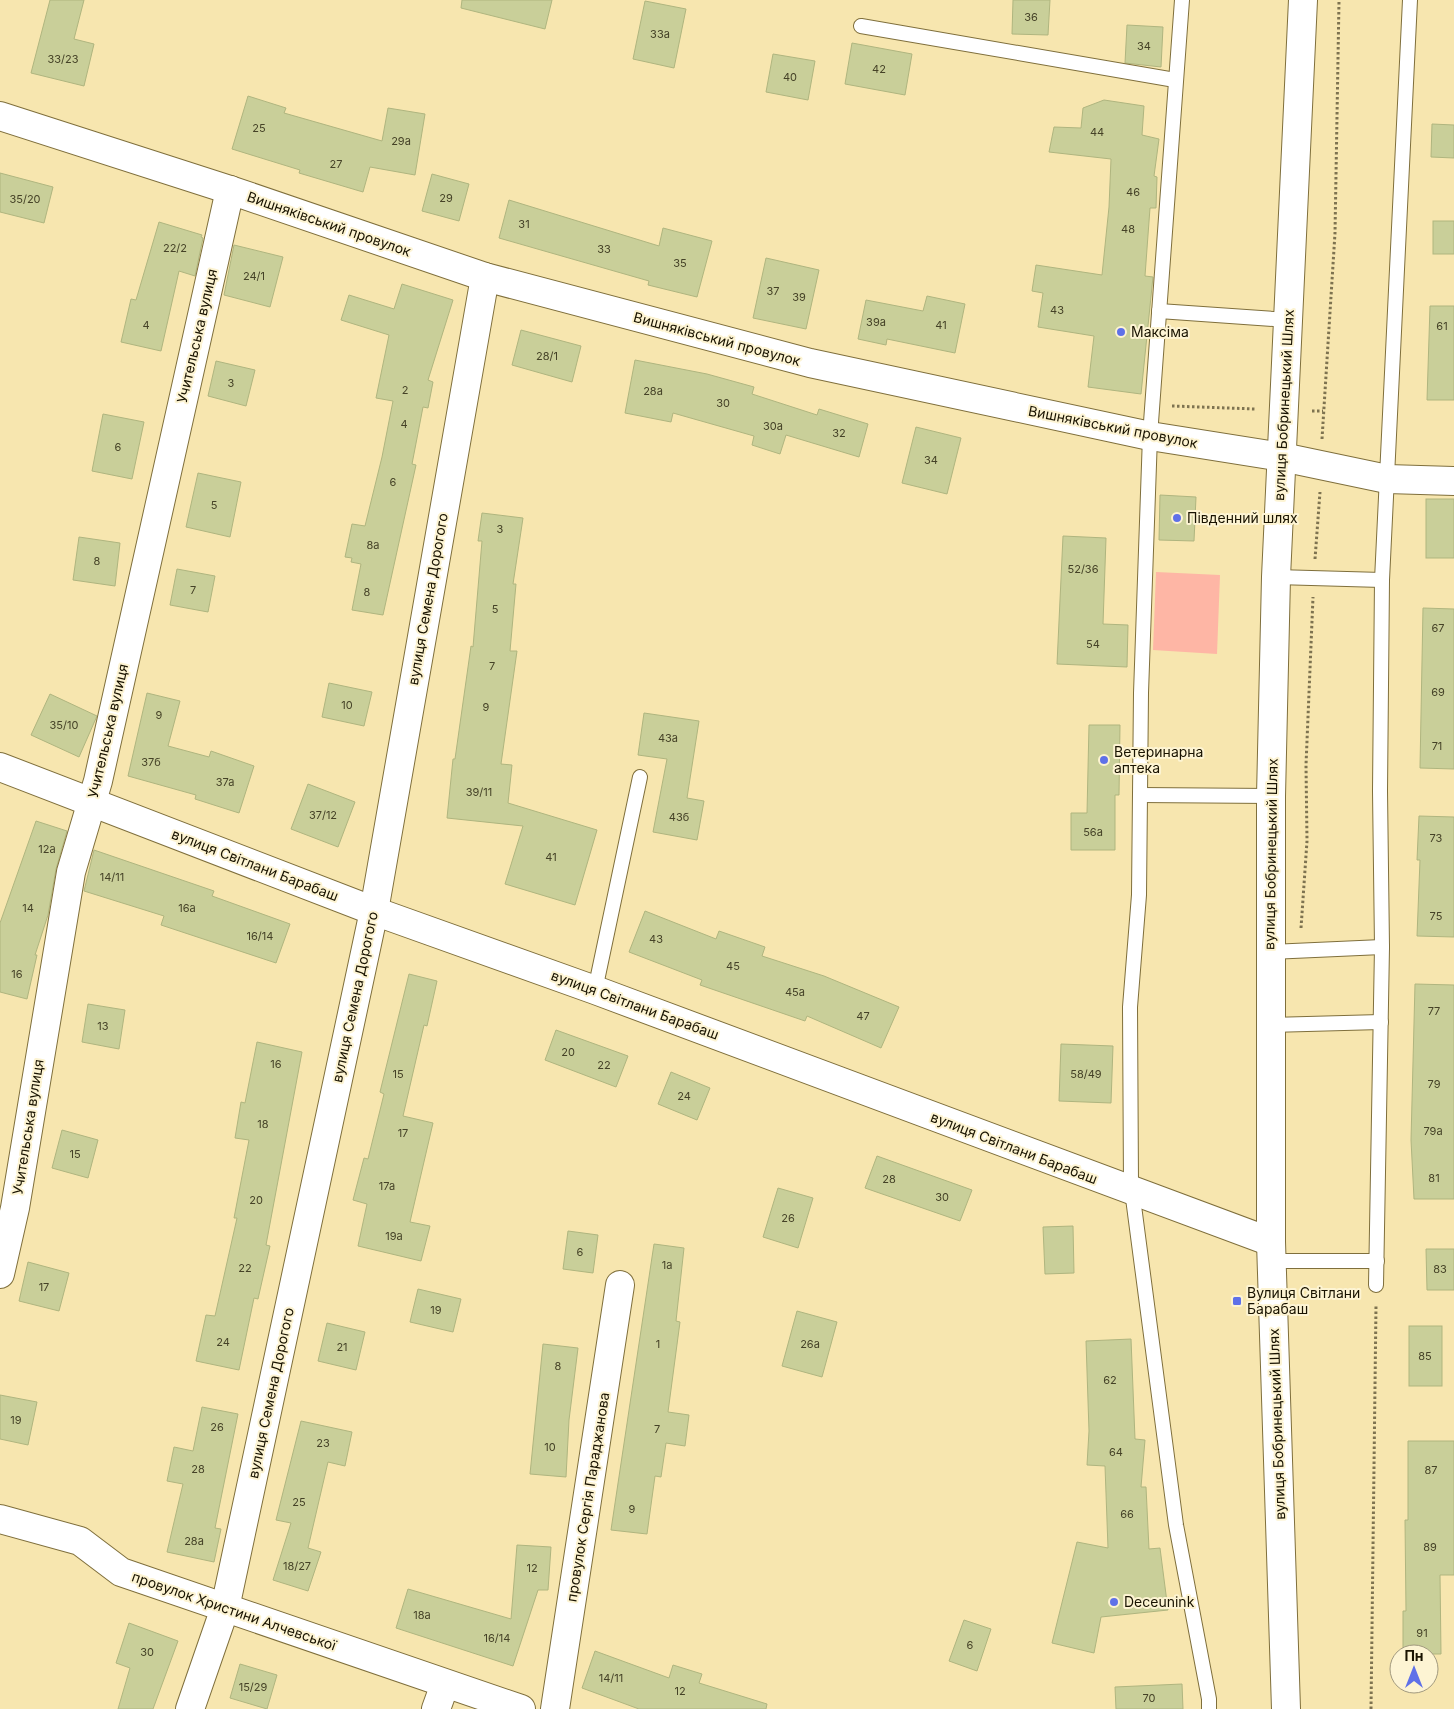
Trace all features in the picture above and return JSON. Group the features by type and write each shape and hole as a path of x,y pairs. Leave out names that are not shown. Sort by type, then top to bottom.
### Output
{"street":[{"name":"вулиця Бобринецький Шлях","path":"1286,1709 1271,1252 1270,796 1276,577 1302,0"},
{"name":"Вишняківський провулок","path":"0,116 230,190 485,277 810,363 1150,436 1282,457 1386,479 1454,481"},
{"name":"Учительська вулиця","path":"0,1274 15,1208 71,872 92,801 230,190"},
{"name":"вулиця Семена Дорогого","path":"190,1709 225,1608 374,911 485,277"},
{"name":"вулиця Світлани Барабаш","path":"0,767 374,911 595,990 1132,1192 1271,1252"},
{"name":"провулок Сергія Параджанова","path":"555,1709 620,1284"},
{"name":"провулок Христини Алчевської","path":"0,1519 80,1541 121,1572 521,1709"},
{"path":"436,1709 445,1684"}],"lane":[{"path":"1182,0 1150,436 1141,693 1139,895 1130,1007 1132,1192 1176,1525 1209,1699 1209,1709"},
{"path":"1376,1284 1382,947 1380,791 1382,580 1410,0"},
{"path":"861,26 1176,80"},
{"path":"1159,311 1288,320"},
{"path":"1276,577 1382,580"},
{"path":"595,990 640,777"},
{"path":"1140,795 1270,796"},
{"path":"1270,952 1382,947"},
{"path":"1270,1025 1381,1022"},
{"path":"1271,1252 1377,1261"}],"path":[{"path":"1298,951 1304,910 1308,841 1306,765 1314,578 1334,234 1339,0"},
{"path":"1152,406 1324,411"},
{"path":"1371,1709 1376,1284"}],"shaded area":[{"path":"1156,572 1220,575 1217,654 1153,650"}],"building":[{"path":"50,0 84,0 74,39 94,44 84,86 31,73"},
{"path":"462,0 552,0 545,29 461,8"},
{"path":"1013,0 1050,0 1048,35 1012,34"},
{"path":"645,1 686,9 674,68 633,59"},
{"path":"1127,25 1163,27 1161,67 1125,63"},
{"path":"852,43 912,54 905,95 845,84"},
{"path":"773,54 815,61 808,100 766,92"},
{"path":"248,96 286,108 284,113 382,141 388,108 425,114 415,175 370,167 363,192 299,173 300,170 232,149"},
{"path":"1104,100 1144,106 1142,135 1159,139 1154,176 1157,177 1156,208 1150,208 1145,276 1153,277 1141,394 1088,387 1094,336 1038,327 1043,293 1032,291 1036,265 1102,275 1109,207 1111,159 1049,152 1054,127 1081,128 1083,108"},
{"path":"1432,124 1454,125 1454,158 1431,157"},
{"path":"0,173 53,187 44,223 0,212"},
{"path":"432,174 469,184 459,221 422,211"},
{"path":"509,200 659,246 663,228 712,241 697,297 648,285 649,281 499,238"},
{"path":"1433,221 1454,221 1454,254 1433,254"},
{"path":"159,222 202,235 201,237 203,238 195,276 179,271 161,351 121,342 131,299 136,300"},
{"path":"234,245 283,257 270,307 224,295"},
{"path":"766,258 819,270 806,329 753,318"},
{"path":"402,284 453,300 428,380 433,382 428,408 423,407 412,464 416,465 383,615 352,610 361,564 351,562 352,558 345,557 352,524 365,526 382,457 393,401 376,398 389,335 341,320 349,295 394,309"},
{"path":"927,296 965,304 955,353 887,339 886,345 858,339 866,300 923,311"},
{"path":"1430,306 1454,306 1454,400 1427,400"},
{"path":"521,330 581,346 572,382 512,365"},
{"path":"635,360 707,374 754,387 752,394 817,415 819,409 868,424 859,457 786,435 780,454 752,445 754,436 673,413 671,422 625,413"},
{"path":"216,361 255,370 246,406 208,396"},
{"path":"103,414 144,422 132,479 92,471"},
{"path":"916,427 961,438 947,494 902,483"},
{"path":"198,473 241,482 230,537 186,527"},
{"name":"Південний шлях","path":"1160,495 1196,497 1194,541 1159,540"},
{"path":"1426,499 1454,499 1454,558 1426,558"},
{"path":"482,513 523,518 513,584 516,584 510,651 517,651 501,764 512,765 508,803 597,830 575,905 505,884 523,826 447,818 453,759 455,759 471,646 473,647 482,541 478,541"},
{"path":"1063,536 1106,538 1103,624 1128,625 1127,667 1057,664"},
{"path":"79,537 120,543 115,586 73,580"},
{"path":"177,569 215,576 208,612 170,605"},
{"path":"1423,608 1454,609 1454,769 1420,768"},
{"path":"329,683 372,692 364,726 322,717"},
{"path":"147,693 180,701 168,746 209,757 211,751 254,766 239,813 195,799 196,795 128,776"},
{"path":"50,694 97,716 79,757 31,735"},
{"path":"644,713 699,721 687,798 704,801 697,840 653,832 667,759 638,755"},
{"path":"1089,725 1120,725 1119,795 1115,795 1115,850 1071,850 1071,813 1087,813"},
{"path":"308,784 355,802 338,847 291,829"},
{"path":"1419,816 1454,817 1454,937 1417,936 1420,860 1417,860"},
{"path":"36,821 67,831 56,869 48,915 35,955 37,955 27,999 0,992 0,923"},
{"path":"94,850 214,891 212,896 290,924 276,963 161,925 164,916 84,891"},
{"path":"645,911 716,939 719,931 765,947 762,956 824,976 899,1007 881,1048 807,1016 805,1021 700,985 702,980 629,952"},
{"path":"409,974 437,981 427,1026 424,1025 403,1116 433,1123 410,1222 430,1226 421,1261 358,1246 367,1204 353,1200 364,1158 368,1159 384,1094 380,1092"},
{"path":"1415,984 1454,985 1454,1199 1414,1199 1411,1140"},
{"path":"88,1004 125,1010 119,1049 82,1042"},
{"path":"556,1030 628,1056 616,1087 545,1060"},
{"path":"257,1042 302,1052 266,1245 270,1246 258,1299 254,1298 239,1370 196,1361 206,1315 215,1316 237,1218 234,1218 249,1140 235,1138 241,1102 245,1103"},
{"path":"1061,1044 1113,1046 1111,1103 1059,1101"},
{"path":"671,1072 710,1088 697,1120 658,1104"},
{"path":"62,1130 98,1140 88,1178 52,1168"},
{"path":"877,1156 972,1190 960,1221 865,1188"},
{"path":"778,1188 813,1198 798,1248 763,1237"},
{"path":"1073,1226 1074,1273 1045,1274 1043,1227"},
{"path":"568,1231 598,1235 593,1273 563,1269"},
{"path":"654,1244 684,1248 676,1321 680,1322 668,1412 689,1415 685,1446 666,1443 661,1477 655,1476 647,1534 611,1530"},
{"path":"1426,1249 1454,1249 1454,1290 1427,1290"},
{"path":"28,1262 69,1273 59,1311 19,1301"},
{"path":"418,1289 461,1299 453,1332 410,1322"},
{"path":"797,1311 837,1322 822,1377 782,1366"},
{"path":"327,1323 365,1332 356,1370 318,1361"},
{"path":"1409,1326 1442,1326 1442,1386 1409,1386"},
{"path":"1131,1339 1135,1439 1145,1440 1141,1487 1146,1487 1149,1549 1160,1548 1168,1610 1101,1617 1094,1653 1052,1643 1077,1542 1108,1548 1105,1466 1087,1465 1089,1431 1086,1341"},
{"path":"543,1344 578,1348 569,1420 566,1477 530,1474"},
{"path":"0,1395 37,1402 28,1445 0,1439"},
{"path":"202,1407 238,1414 215,1528 221,1529 214,1562 167,1552 183,1484 167,1481 174,1447 193,1451"},
{"path":"301,1421 352,1432 345,1466 328,1462 308,1548 321,1552 308,1591 273,1580 291,1523 276,1520"},
{"path":"1408,1441 1454,1441 1454,1575 1440,1575 1441,1654 1439,1654 1439,1644 1403,1644 1403,1611 1406,1611 1405,1520 1408,1520"},
{"path":"517,1545 551,1547 548,1590 538,1590 513,1666 396,1628 408,1589 511,1619"},
{"path":"964,1620 991,1629 977,1671 949,1661"},
{"path":"129,1623 178,1641 153,1709 118,1709 130,1668 116,1663"},
{"path":"595,1651 669,1678 673,1665 702,1674 699,1683 767,1704 766,1709 639,1709 582,1688"},
{"path":"240,1664 277,1675 267,1709 230,1698"},
{"path":"1182,1684 1183,1709 1116,1709 1115,1687"}],"place":[{"name":"Максіма","path":"1121,332"},
{"name":"Південний шлях","path":"1177,518"},
{"name":"Ветеринарна аптека","path":"1104,760"},
{"name":"Вулиця Світлани Барабаш","path":"1237,1301"},
{"name":"Deceunink","path":"1114,1602"}]}
